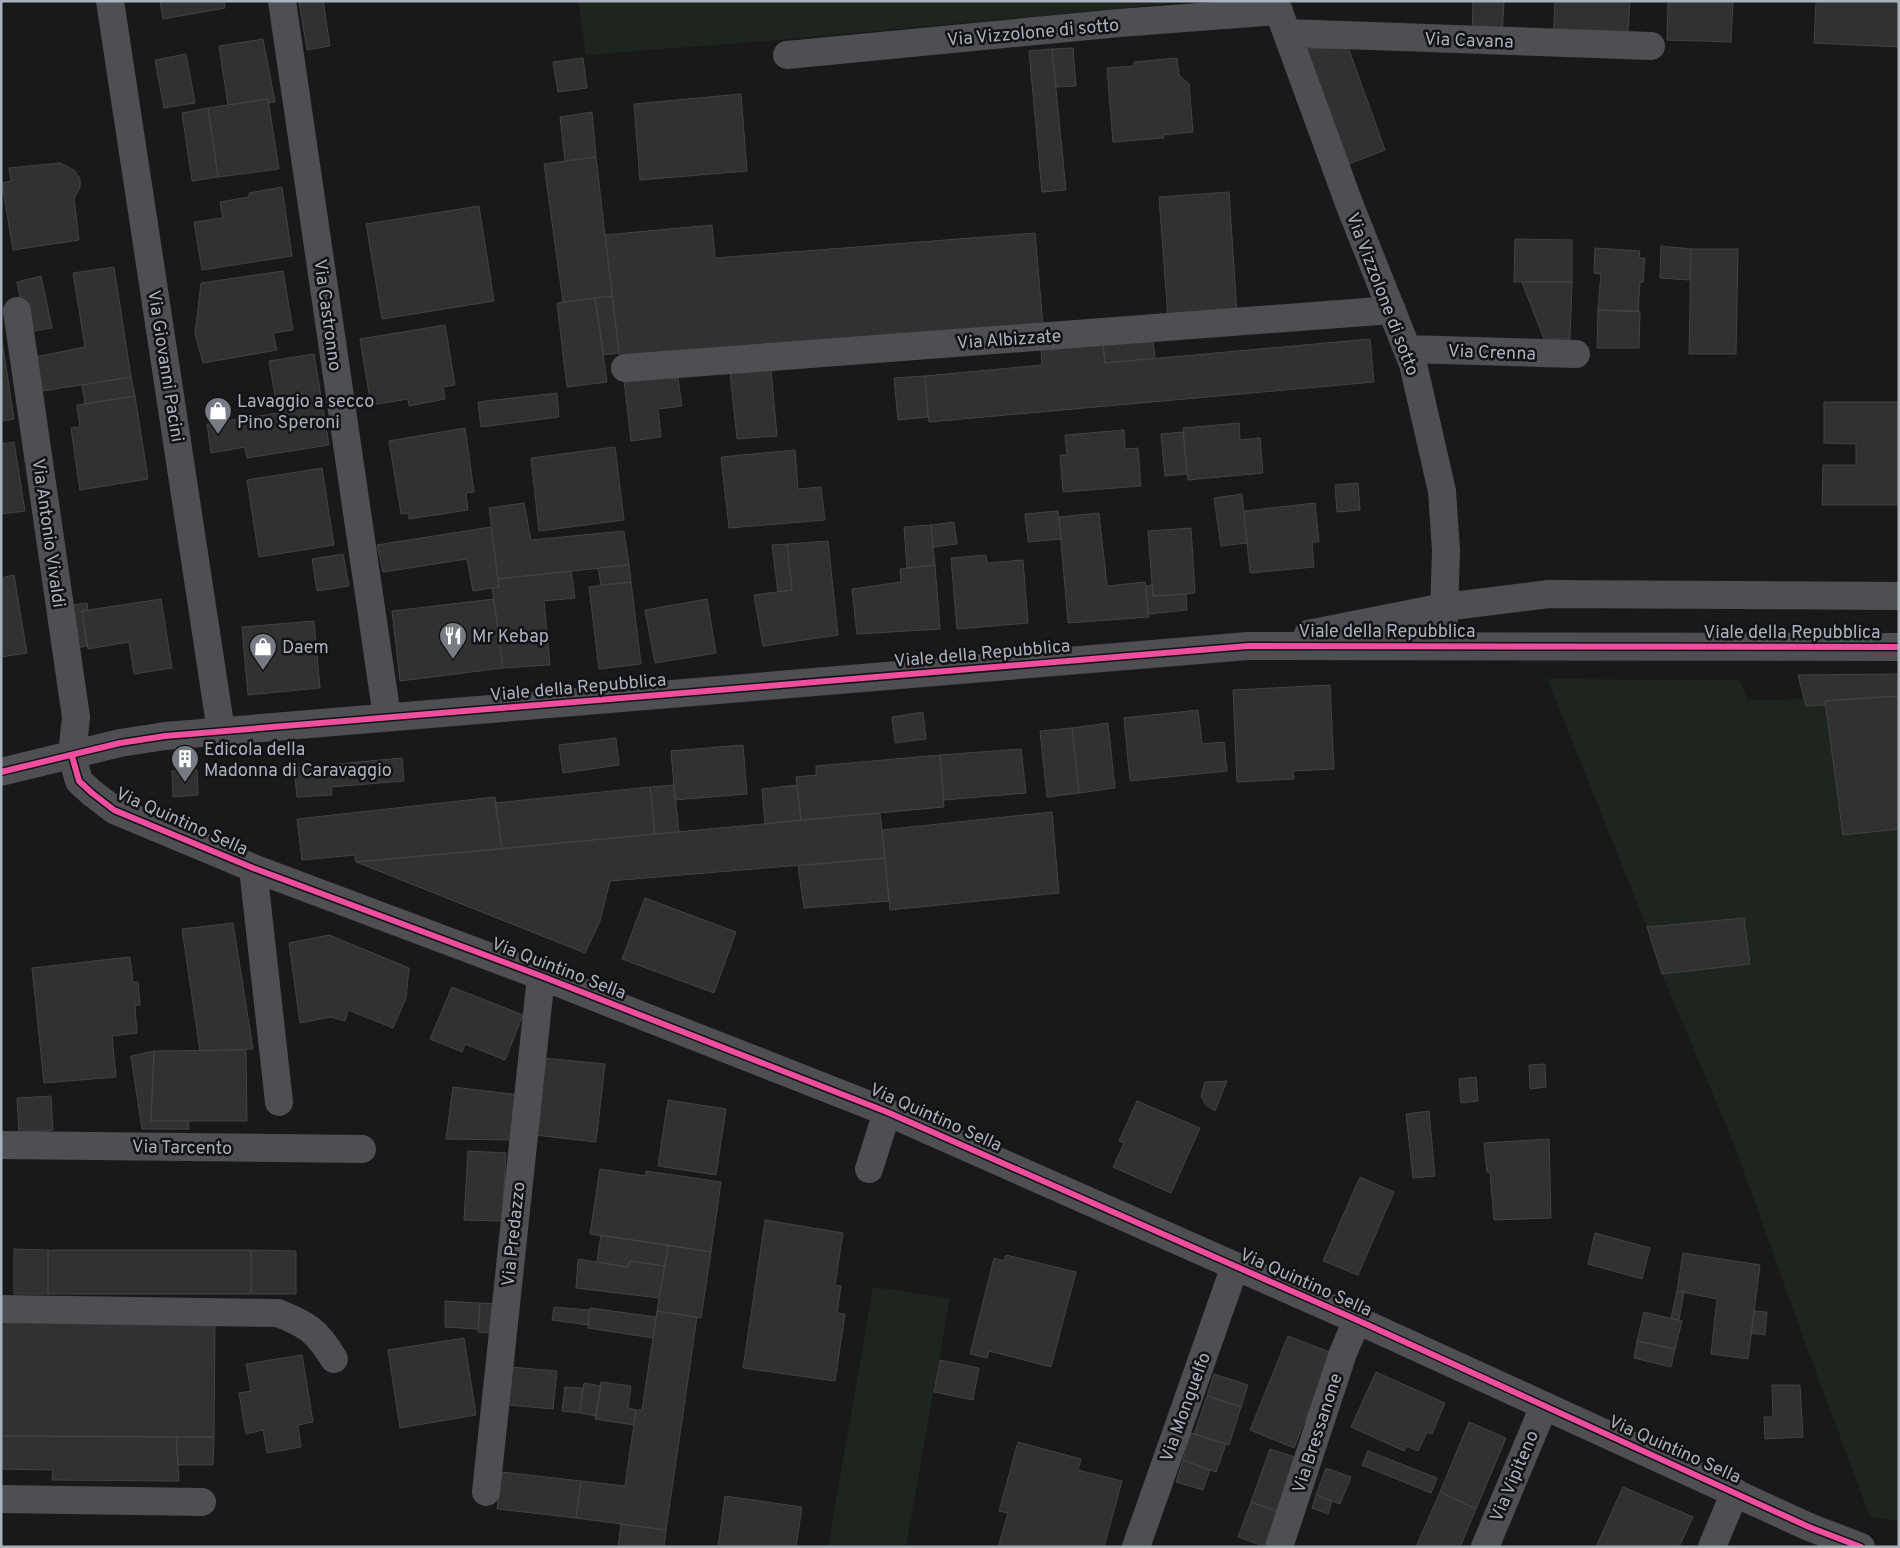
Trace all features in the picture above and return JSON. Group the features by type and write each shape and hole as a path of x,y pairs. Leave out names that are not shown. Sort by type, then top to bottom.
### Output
{"street":[{"name":"Via Giovanni Pacini","path":"110,1 221,731"},
{"name":"Via Castronno","path":"282,1 387,718"},
{"name":"Via Cavana","path":"1280,15 1651,46"},
{"name":"Via Vizzolone di sotto","path":"787,55 1119,23 1280,15 1350,206 1407,349 1420,392 1442,491 1446,550 1443,646"},
{"name":"Via Albizzate","path":"626,368 1392,310"},
{"name":"Via Antonio Vivaldi","path":"16,311 76,717 72,756"},
{"name":"Via Crenna","path":"1407,349 1576,354"},
{"name":"Viale della Repubblica","path":"1248,646 1444,607 1550,594 1899,596"},
{"name":"Viale della Repubblica","path":"72,756 120,743 165,736 1248,646 1899,647"},
{"path":"1,772 72,756"},
{"name":"Via Quintino Sella","path":"72,756 79,781 114,810 252,868 541,976 888,1112 1356,1320 1809,1526 1862,1547"},
{"path":"252,868 279,1102"},
{"name":"Via Predazzo","path":"486,1492 541,976"},
{"path":"870,1169 888,1112"},
{"name":"Via Tarcento","path":"1,1145 362,1149"},
{"name":"Via Monguelfo","path":"1136,1547 1235,1266"},
{"path":"1,1309 278,1313 304,1324 322,1340 334,1359"},
{"name":"Via Bressanone","path":"1279,1547 1343,1353 1356,1320"},
{"name":"Via Vipiteno","path":"1485,1547 1544,1406"},
{"path":"1712,1547 1735,1492"},
{"path":"1,1499 202,1502"}],"shaded area":[{"path":"578,1 1198,1 779,40 586,55"},
{"path":"1547,679 1739,680 1748,700 1804,699 1806,706 1825,705 1843,835 1899,829 1899,1521 1870,1517 1734,1144 1662,974 1750,964 1647,927"},
{"path":"873,1287 950,1298 906,1547 828,1547"}],"building":[{"path":"160,1 224,1 225,8 163,19"},
{"path":"299,1 323,1 330,46 307,50"},
{"path":"1473,1 1504,1 1502,38 1472,36"},
{"path":"1555,1 1630,1 1627,44 1553,40"},
{"path":"1668,1 1733,1 1731,42 1667,40"},
{"path":"1816,1 1899,1 1899,47 1814,43"},
{"path":"263,39 275,102 269,103 268,99 228,105 219,46"},
{"path":"1348,47 1385,150 1349,164 1307,49"},
{"path":"1073,48 1076,86 1056,87 1052,49"},
{"path":"1052,49 1066,190 1042,192 1029,51"},
{"path":"186,54 195,103 164,108 155,60"},
{"path":"583,58 587,88 558,92 553,62"},
{"path":"1177,58 1179,75 1189,84 1193,132 1163,135 1164,138 1113,142 1107,68 1134,66 1134,62"},
{"path":"741,94 747,171 640,180 634,104"},
{"path":"268,99 279,169 218,177 208,108"},
{"path":"208,108 218,177 192,181 182,113"},
{"path":"592,112 596,157 565,161 560,117"},
{"path":"596,157 612,296 563,302 544,164"},
{"path":"60,163 74,170 80,179 80,188 74,198 79,240 13,250 2,183 11,181 9,168"},
{"path":"282,187 292,256 202,270 194,222 223,218 220,202 249,197 249,193"},
{"path":"1229,192 1237,313 1168,318 1159,197"},
{"path":"479,206 494,301 382,319 366,224"},
{"path":"712,225 715,258 1035,233 1043,325 620,359 605,235"},
{"path":"1515,239 1572,240 1572,282 1514,282"},
{"path":"1661,246 1691,249 1690,280 1660,278"},
{"path":"1595,248 1640,251 1639,258 1645,258 1643,282 1640,282 1638,312 1598,310 1601,274 1594,273"},
{"path":"1691,249 1738,249 1736,354 1689,354"},
{"path":"114,267 131,377 36,392 30,358 85,347 73,273"},
{"path":"283,271 293,330 273,333 277,350 203,363 195,334 201,283"},
{"path":"41,276 52,328 27,332 17,282"},
{"path":"1522,282 1572,282 1570,339 1544,339"},
{"path":"612,296 619,353 604,355 595,298"},
{"path":"595,298 607,382 567,387 557,303"},
{"path":"1598,310 1640,311 1639,348 1597,348"},
{"path":"445,325 455,385 443,387 445,399 409,406 408,399 371,405 360,339"},
{"path":"1,334 14,419 1,421"},
{"path":"1153,339 1155,358 1105,363 1103,345"},
{"path":"1370,339 1374,382 929,422 925,376 1042,365 1041,350 1103,345 1105,363"},
{"path":"314,354 329,445 247,458 245,447 211,453 207,424 278,413 269,361"},
{"path":"771,370 777,436 737,439 730,373"},
{"path":"677,372 682,406 658,409 661,437 631,441 624,380"},
{"path":"925,376 928,417 898,420 894,378"},
{"path":"131,377 135,396 85,404 82,385"},
{"path":"557,393 559,417 481,427 478,402"},
{"path":"135,396 148,479 80,490 71,428 80,427 77,405"},
{"path":"1824,402 1899,402 1899,505 1822,505 1823,465 1856,465 1856,444 1824,443"},
{"path":"1239,423 1240,440 1260,438 1263,473 1188,480 1183,428"},
{"path":"465,428 474,492 466,493 468,510 409,519 409,513 401,514 389,441"},
{"path":"1124,430 1125,449 1138,448 1141,486 1063,492 1060,455 1067,455 1065,435"},
{"path":"1183,432 1187,474 1165,476 1161,434"},
{"path":"14,442 25,511 1,514 1,444"},
{"path":"615,447 624,520 539,531 531,458"},
{"path":"795,450 798,489 821,487 825,520 729,528 721,457"},
{"path":"322,468 334,545 259,557 247,480"},
{"path":"1358,483 1360,510 1337,512 1335,485"},
{"path":"1242,494 1247,543 1221,546 1214,498"},
{"path":"524,503 531,540 624,531 629,565 498,579 489,508"},
{"path":"1315,503 1319,542 1312,542 1314,567 1250,573 1244,511"},
{"path":"1058,511 1061,539 1028,542 1025,514"},
{"path":"1099,513 1107,586 1145,582 1149,617 1068,623 1059,517"},
{"path":"954,522 957,544 933,547 931,525"},
{"path":"931,525 935,565 907,568 904,527"},
{"path":"491,527 499,587 473,591 467,559 383,572 377,545"},
{"path":"1191,528 1195,593 1153,596 1148,531"},
{"path":"828,541 838,635 763,646 754,595 792,590 787,544"},
{"path":"787,544 792,590 778,592 772,545"},
{"path":"343,554 349,586 317,591 312,559"},
{"path":"986,555 987,563 1023,560 1028,623 957,629 951,558"},
{"path":"629,565 631,582 601,585 598,568"},
{"path":"935,565 940,629 857,634 852,589 901,582 900,569"},
{"path":"571,571 575,598 544,601 550,665 503,668 492,588 499,587 498,579"},
{"path":"14,575 27,653 1,657 1,578"},
{"path":"631,582 641,664 599,669 589,587"},
{"path":"1152,585 1153,596 1186,594 1187,610 1148,614 1146,586"},
{"path":"161,599 172,668 134,674 129,642 88,649 82,611"},
{"path":"494,599 503,668 400,681 392,611"},
{"path":"707,599 716,653 655,663 645,610"},
{"path":"87,603 88,610 82,611 87,646 72,649 65,606"},
{"path":"314,621 320,688 248,695 242,627"},
{"path":"1899,674 1899,696 1825,701 1825,705 1806,706 1798,675"},
{"path":"1330,685 1334,769 1293,771 1294,779 1237,782 1233,690"},
{"path":"1899,696 1899,829 1843,835 1825,701"},
{"path":"1198,710 1202,744 1224,742 1227,771 1130,781 1124,718"},
{"path":"923,712 926,739 895,743 892,717"},
{"path":"1108,723 1115,788 1079,793 1072,728"},
{"path":"1072,728 1079,793 1047,797 1040,731"},
{"path":"616,738 619,765 563,773 559,745"},
{"path":"743,745 747,794 675,800 671,751"},
{"path":"1021,749 1026,793 944,800 940,755"},
{"path":"940,755 944,807 801,820 796,777 816,775 816,766"},
{"path":"402,758 404,781 331,787 332,795 297,797 294,768"},
{"name":"Edicola della Madonna di Caravaggio","path":"197,770 198,795 173,797 172,771"},
{"path":"674,785 679,832 655,834 650,787"},
{"path":"797,785 801,820 765,824 762,789"},
{"path":"650,787 655,834 502,849 495,803"},
{"path":"495,797 502,849 356,862 355,855 302,860 297,819"},
{"path":"1052,812 1059,893 890,910 882,830"},
{"path":"880,813 885,858 610,881 600,921 585,953 356,862"},
{"path":"885,858 889,901 804,908 798,866"},
{"path":"645,898 736,932 714,993 622,959"},
{"path":"1744,918 1750,964 1662,974 1647,927"},
{"path":"233,923 253,1049 200,1051 182,929"},
{"path":"329,935 409,968 406,998 393,1028 348,1010 345,1021 331,1017 300,1023 289,943"},
{"path":"130,957 133,982 138,982 140,1005 135,1005 137,1033 112,1036 116,1077 44,1083 32,968"},
{"path":"452,987 523,1015 505,1060 465,1044 462,1052 430,1039"},
{"path":"246,1050 247,1121 151,1121 154,1051"},
{"path":"154,1051 151,1121 188,1121 189,1129 142,1129 131,1056"},
{"path":"543,1058 605,1064 596,1142 535,1135"},
{"path":"1545,1064 1546,1087 1530,1089 1529,1065"},
{"path":"1476,1077 1478,1101 1461,1103 1459,1079"},
{"path":"1227,1081 1215,1111 1206,1105 1201,1096 1205,1082"},
{"path":"453,1087 520,1095 515,1140 446,1139"},
{"path":"51,1096 53,1130 19,1133 17,1098"},
{"path":"668,1100 726,1109 716,1175 658,1166"},
{"path":"1137,1101 1200,1128 1171,1193 1113,1167 1124,1143 1119,1141"},
{"path":"1429,1111 1435,1176 1413,1178 1406,1114"},
{"path":"1549,1139 1551,1218 1494,1220 1490,1172 1487,1172 1484,1143"},
{"path":"468,1151 506,1153 502,1221 464,1220"},
{"path":"600,1169 646,1176 646,1171 721,1182 711,1252 590,1234"},
{"path":"1360,1177 1394,1192 1358,1275 1323,1261"},
{"path":"765,1220 843,1233 835,1285 841,1286 837,1313 845,1314 835,1381 743,1368"},
{"path":"1595,1233 1650,1248 1642,1279 1588,1264"},
{"path":"601,1235 668,1245 665,1266 630,1261 628,1267 597,1262"},
{"path":"668,1245 711,1252 701,1318 657,1311"},
{"path":"14,1249 48,1250 48,1294 14,1294"},
{"path":"48,1250 251,1250 251,1294 48,1294"},
{"path":"251,1250 296,1251 296,1294 251,1294"},
{"path":"1683,1253 1760,1265 1748,1359 1711,1354 1717,1299 1677,1291"},
{"path":"1006,1255 1076,1272 1051,1367 989,1351 987,1358 970,1354 994,1258 1004,1261"},
{"path":"578,1259 628,1267 630,1261 665,1266 659,1298 576,1288"},
{"path":"1677,1291 1684,1292 1679,1320 1671,1318"},
{"path":"445,1301 480,1303 478,1329 445,1327"},
{"path":"480,1303 496,1304 494,1333 478,1332"},
{"path":"554,1307 590,1310 588,1325 552,1320"},
{"path":"590,1308 656,1317 653,1338 588,1328"},
{"path":"657,1311 697,1317 666,1530 576,1518 581,1481 625,1486 636,1410 642,1410"},
{"path":"1754,1311 1767,1312 1765,1335 1751,1333"},
{"path":"1644,1312 1682,1321 1675,1349 1637,1341"},
{"path":"1,1319 215,1319 214,1437 1,1436"},
{"path":"1288,1336 1332,1353 1294,1448 1250,1430"},
{"path":"464,1338 476,1415 400,1428 388,1350"},
{"path":"1637,1341 1675,1349 1671,1367 1634,1358"},
{"path":"302,1355 313,1422 298,1425 301,1447 267,1453 263,1430 246,1434 239,1393 251,1391 246,1364"},
{"path":"940,1360 979,1368 973,1400 934,1392"},
{"path":"510,1367 557,1371 553,1409 507,1405"},
{"path":"1376,1372 1445,1403 1432,1434 1427,1432 1418,1451 1406,1446 1404,1451 1351,1427"},
{"path":"1214,1374 1248,1385 1241,1407 1207,1396"},
{"path":"601,1382 631,1386 628,1408 636,1410 634,1425 595,1419"},
{"path":"584,1383 601,1386 596,1416 580,1413"},
{"path":"1772,1385 1800,1385 1803,1437 1765,1439 1764,1417 1773,1417"},
{"path":"565,1387 583,1388 580,1413 562,1411"},
{"path":"1207,1396 1241,1407 1229,1445 1194,1434"},
{"path":"1469,1422 1506,1438 1476,1509 1440,1492"},
{"path":"1191,1433 1226,1444 1216,1472 1183,1460"},
{"path":"1,1436 176,1437 179,1481 52,1480 53,1470 1,1469"},
{"path":"176,1437 214,1437 213,1465 178,1465"},
{"path":"1018,1442 1081,1459 1078,1470 1122,1481 1104,1547 998,1547 1008,1513 999,1511"},
{"path":"1270,1449 1301,1459 1282,1513 1251,1502"},
{"path":"1368,1451 1437,1478 1431,1493 1362,1465"},
{"path":"1183,1460 1210,1470 1203,1490 1176,1482"},
{"path":"1326,1468 1351,1477 1340,1504 1316,1495"},
{"path":"502,1472 581,1481 576,1518 497,1509"},
{"path":"1623,1487 1693,1517 1679,1547 1596,1547"},
{"path":"1440,1492 1476,1509 1460,1547 1416,1547"},
{"path":"1316,1495 1332,1501 1328,1514 1312,1508"},
{"path":"725,1496 802,1507 796,1547 718,1547"},
{"path":"1251,1502 1278,1512 1266,1547 1238,1537"},
{"path":"621,1524 666,1530 664,1547 618,1547"}],"cycle path":[{"path":"1,772 120,743 165,736 1248,646 1899,647"},
{"path":"72,756 79,781 114,810 253,868 541,976 887,1112 1357,1320 1809,1527 1861,1547"}],"place":[{"name":"Lavaggio a secco Pino Speroni","path":"218,435"},
{"name":"Mr Kebap","path":"453,660"},
{"name":"Daem","path":"263,671"},
{"name":"Edicola della Madonna di Caravaggio","path":"185,783"}]}
